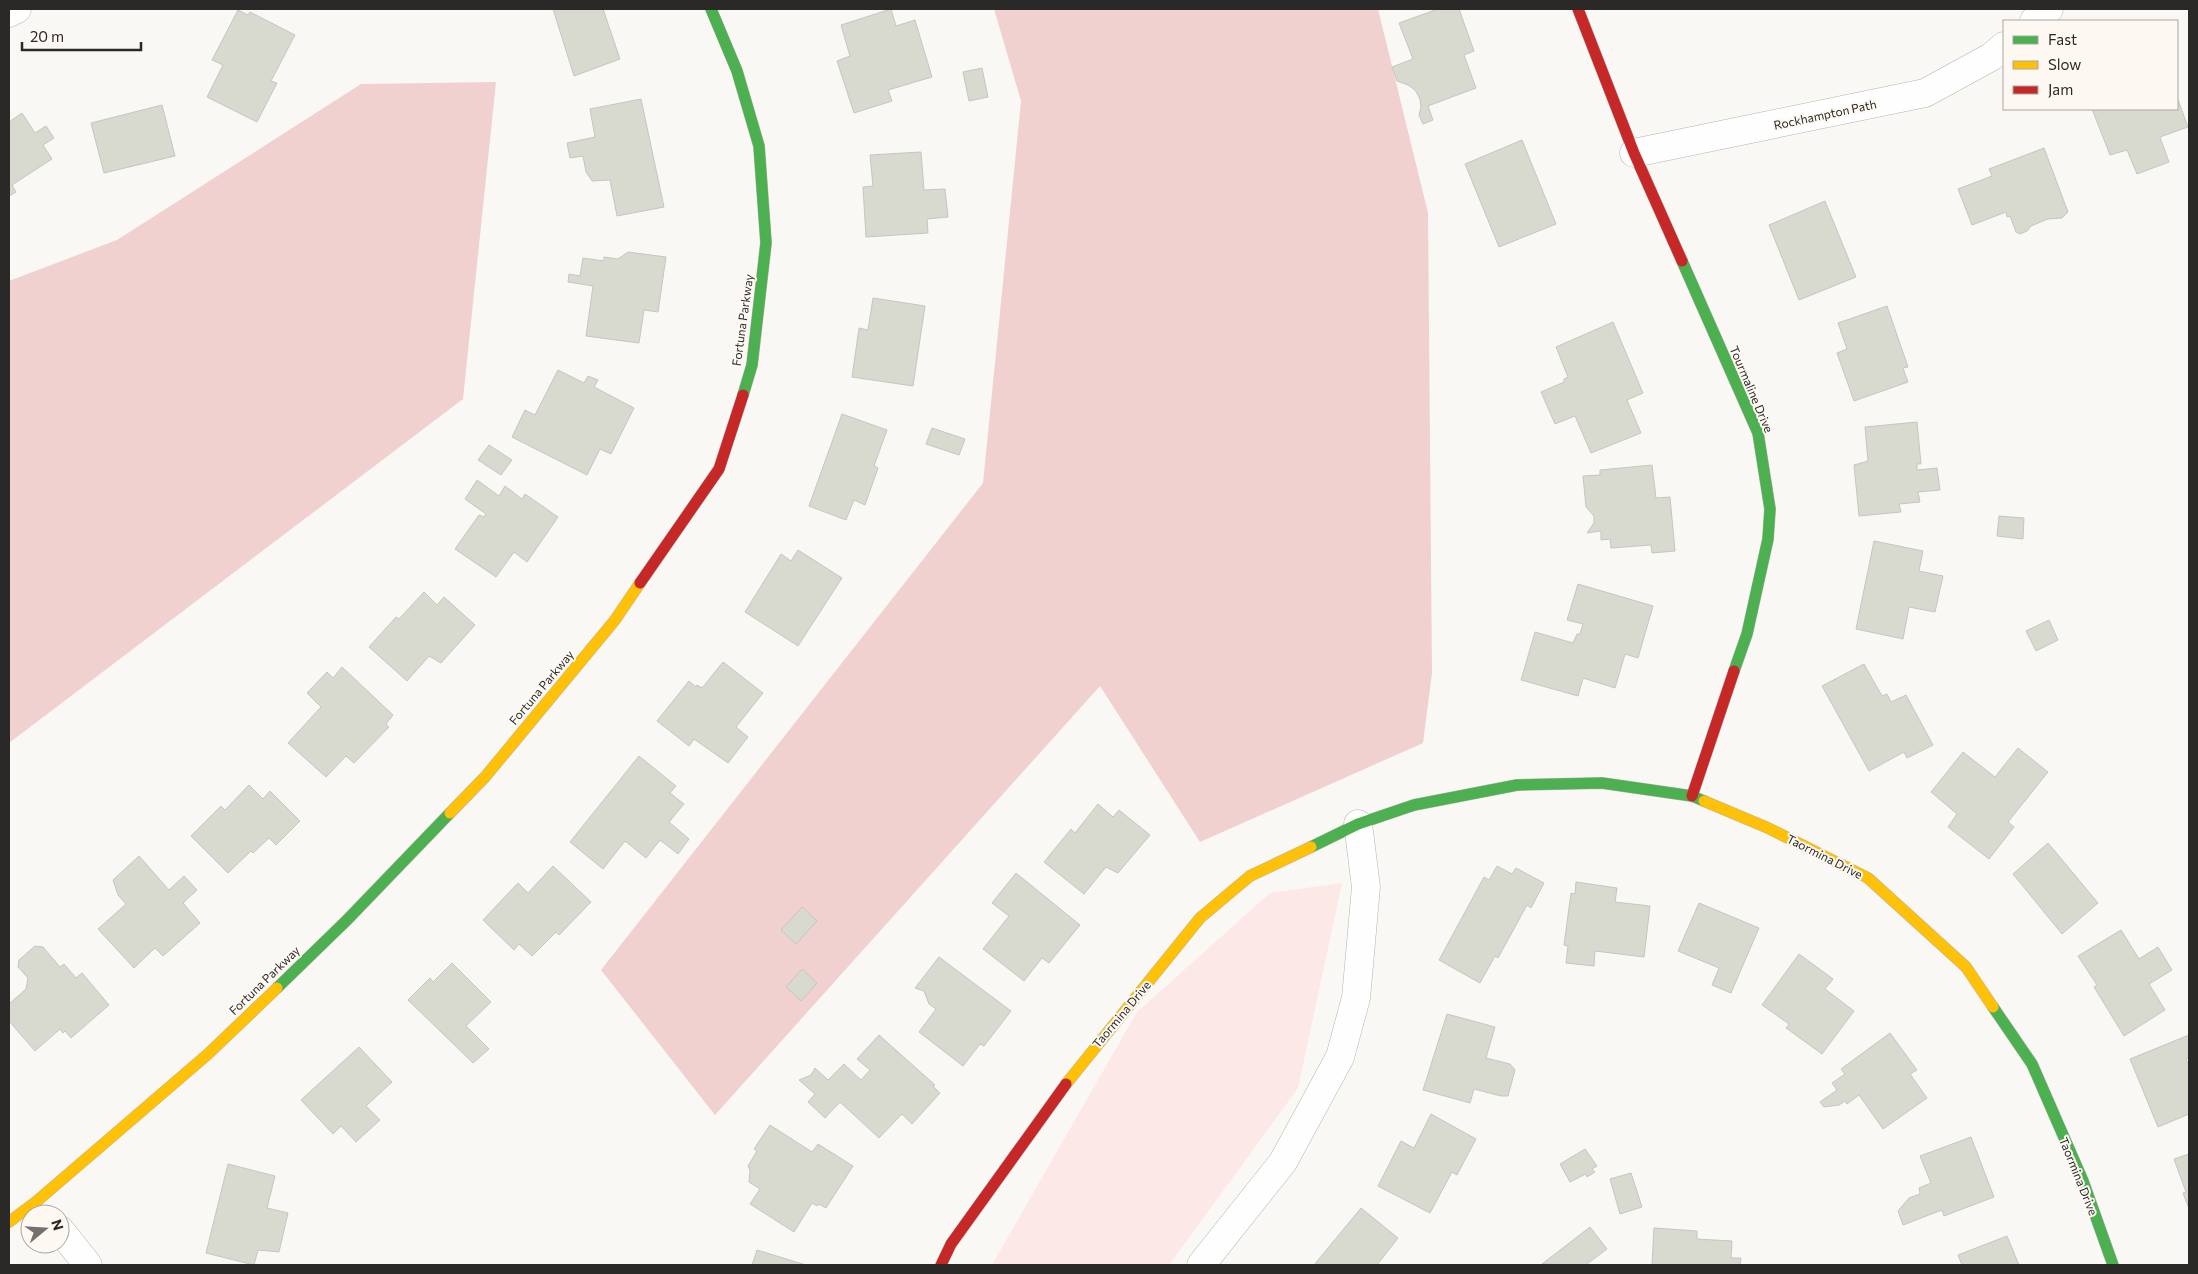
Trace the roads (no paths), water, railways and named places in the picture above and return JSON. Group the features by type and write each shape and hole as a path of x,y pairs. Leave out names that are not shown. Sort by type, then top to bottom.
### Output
{"street":[{"path":"9,13 17,9"},
{"name":"Fortuna Parkway","path":"46,1204 215,1047 347,920 485,777 615,620 719,470 752,365 766,243 759,146 737,70 711,9"},
{"name":"Tourmaline Drive","path":"1578,9 1634,154 1758,433 1770,509 1768,539 1747,634 1692,796"},
{"path":"2035,20 2049,9"},
{"name":"Rockhampton Path","path":"1634,154 1925,93 1991,57 2003,47"},
{"name":"Taormina Drive","path":"941,1265 951,1244 1085,1058 1200,918 1250,876 1358,824 1414,804 1517,785 1602,783 1692,796 1768,828 1868,878 1966,968 2032,1064 2084,1181 2113,1265"},
{"path":"1201,1265 1283,1162 1340,1057 1356,998 1366,887 1358,824"},
{"path":"70,1242 88,1265"}]}
